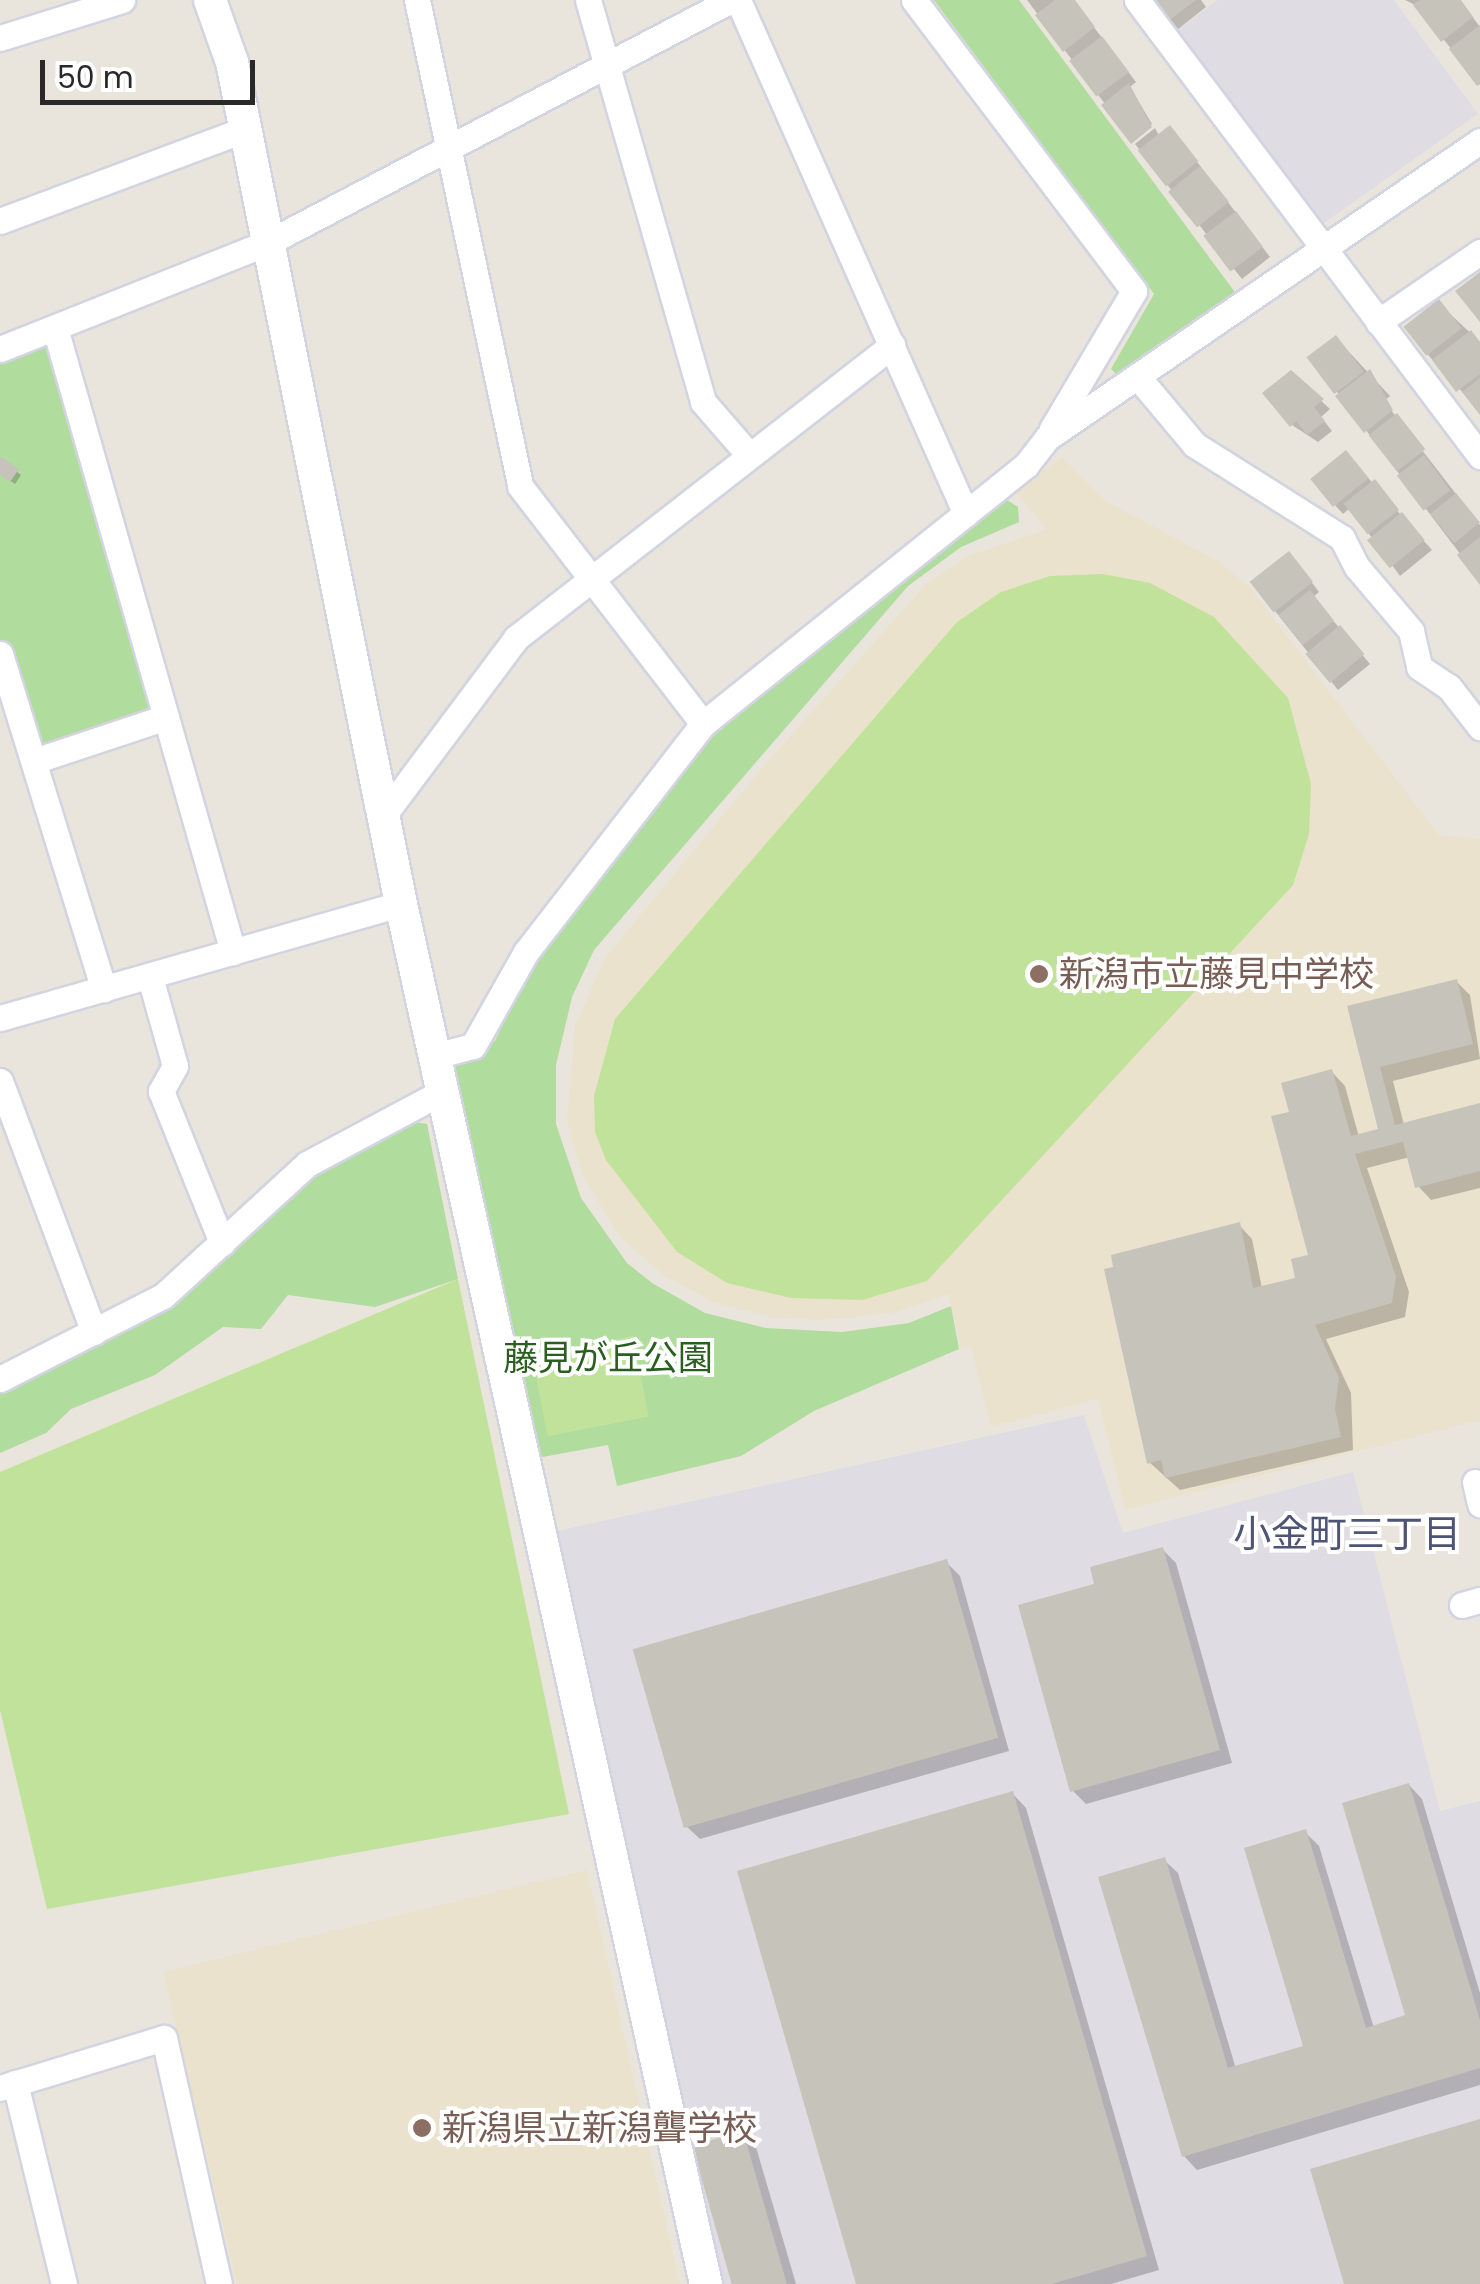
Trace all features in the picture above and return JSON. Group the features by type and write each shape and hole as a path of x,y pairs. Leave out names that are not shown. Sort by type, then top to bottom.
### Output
{"street":[{"path":"0,38 122,0"},
{"path":"210,0 244,130 401,904 706,2284"},
{"path":"417,0 452,149 520,486 702,724"},
{"path":"588,0 703,402 749,455"},
{"path":"0,349 268,242 734,0 966,514"},
{"path":"435,1056 473,1046 526,952 702,724 1026,465 1047,438 1134,290 914,0"},
{"path":"1137,0 1480,456"},
{"path":"0,221 244,130"},
{"path":"1047,438 1306,256 1326,250 1480,141"},
{"path":"1378,322 1480,252"},
{"path":"55,328 233,952"},
{"path":"383,816 516,638 892,345"},
{"path":"1137,376 1195,445 1342,538 1357,567 1411,632 1420,667 1449,688 1480,727"},
{"path":"0,654 104,988"},
{"path":"34,761 166,716"},
{"path":"0,1018 401,904"},
{"path":"150,977 175,1066 161,1091 222,1243"},
{"path":"0,1081 94,1332"},
{"path":"0,1379 164,1296 307,1164 442,1092"},
{"path":"64,2284 8,2086 164,2038 218,2284"}],"shaded area":[{"path":"1218,0 1394,0 1478,114 1321,225 1175,31"},
{"name":"新潟市立藤見中学校","path":"1062,457 1104,500 1218,561 1249,586 1439,835 1480,839 1480,1420 1125,1510 1098,1399 991,1426 971,1346 961,1349 949,1294 897,1312 820,1320 773,1317 713,1302 663,1275 619,1236 583,1176 567,1121 575,1026 605,958 761,769 927,583 968,556 1047,529 1014,491"},
{"path":"1084,1415 1123,1533 1353,1472 1440,1811 1480,1801 1480,2284 724,2284 557,1531"},
{"name":"新潟県立新潟聾学校","path":"587,1870 680,2284 237,2284 163,1972"}],"green space":[{"path":"934,0 1019,0 1237,295 1121,379 1111,369 1154,294"},
{"path":"55,328 166,717 34,761 0,654 0,349"},
{"name":"藤見が丘公園","path":"1002,497 1018,507 1019,522 961,547 908,586 594,950 572,997 556,1065 556,1124 581,1198 627,1263 652,1283 705,1313 766,1328 842,1332 909,1323 951,1306 959,1349 814,1411 741,1456 617,1486 608,1445 537,1458 452,1088 457,1061 495,1041 533,959 688,757"},
{"path":"1103,574 1150,583 1214,617 1288,698 1311,784 1309,834 1293,885 927,1281 862,1300 791,1298 727,1283 677,1252 606,1160 595,1132 594,1096 615,1019 957,622 1001,592 1050,576"},
{"path":"393,1118 427,1124 458,1279 375,1307 288,1295 261,1329 223,1327 155,1375 71,1409 46,1433 0,1453 0,1379 163,1296 307,1164"},
{"path":"458,1279 569,1814 47,1909 0,1710 0,1472"},
{"path":"633,1336 649,1416 548,1436 532,1356"}],"building":[{"path":"1055,0 1075,0 1095,27 1063,52 1035,15"},
{"path":"1150,0 1196,0 1167,22"},
{"path":"1420,0 1461,0 1473,17 1441,42 1413,5"},
{"path":"1480,25 1480,84 1477,86 1449,49"},
{"path":"1102,36 1129,72 1096,97 1069,61"},
{"path":"1129,83 1152,127 1131,144 1101,105"},
{"path":"1170,125 1198,161 1166,186 1138,150"},
{"path":"1200,166 1229,202 1197,228 1168,192"},
{"path":"1236,211 1263,247 1230,272 1203,236"},
{"path":"1480,272 1480,322 1455,291"},
{"path":"1439,299 1462,328 1426,356 1404,327"},
{"path":"1471,330 1480,342 1480,374 1456,392 1432,360"},
{"path":"1336,335 1364,372 1334,394 1306,357"},
{"path":"1370,369 1393,410 1364,433 1335,396"},
{"path":"1291,370 1324,399 1314,407 1325,421 1307,435 1296,421 1290,427 1262,393"},
{"path":"1480,378 1480,415 1462,392"},
{"path":"1397,413 1425,449 1397,471 1369,435"},
{"path":"1346,450 1369,478 1333,507 1310,479"},
{"path":"1424,455 1450,490 1423,511 1397,475"},
{"path":"0,456 19,469 10,482 0,475"},
{"path":"1375,479 1399,510 1367,534 1343,504"},
{"path":"1456,493 1480,523 1454,543 1430,514"},
{"path":"1402,512 1425,540 1390,568 1367,540"},
{"path":"1480,537 1480,585 1457,555"},
{"path":"1289,551 1313,582 1274,613 1250,582"},
{"path":"1310,590 1334,621 1302,645 1278,615"},
{"path":"1340,625 1364,654 1330,683 1306,654"},
{"path":"1457,979 1473,1044 1380,1067 1395,1125 1480,1103 1480,1171 1415,1188 1403,1142 1355,1154 1396,1277 1392,1303 1315,1325 1339,1378 1335,1409 1341,1437 1165,1478 1161,1460 1147,1464 1104,1269 1113,1267 1111,1255 1240,1222 1253,1288 1295,1278 1291,1259 1308,1255 1271,1116 1289,1112 1281,1083 1332,1069 1351,1136 1378,1129 1347,1006"},
{"path":"1163,1547 1220,1750 1070,1792 1018,1605 1094,1584 1090,1567"},
{"path":"947,1559 998,1738 684,1828 633,1649"},
{"path":"1409,1783 1480,2020 1480,2068 1182,2157 1098,1877 1165,1857 1228,2068 1303,2046 1244,1848 1306,1829 1366,2028 1405,2015 1342,1803"},
{"path":"1013,1791 1147,2256 1052,2284 856,2284 737,1871"},
{"path":"1480,2119 1480,2284 1344,2284 1310,2169"},
{"path":"743,2131 787,2284 732,2284 692,2146"}],"place":[{"name":"新潟市立藤見中学校","path":"1039,974"},
{"name":"新潟県立新潟聾学校","path":"422,2128"}],"district":[{"name":"小金町三丁目","path":"1347,1534"}]}
